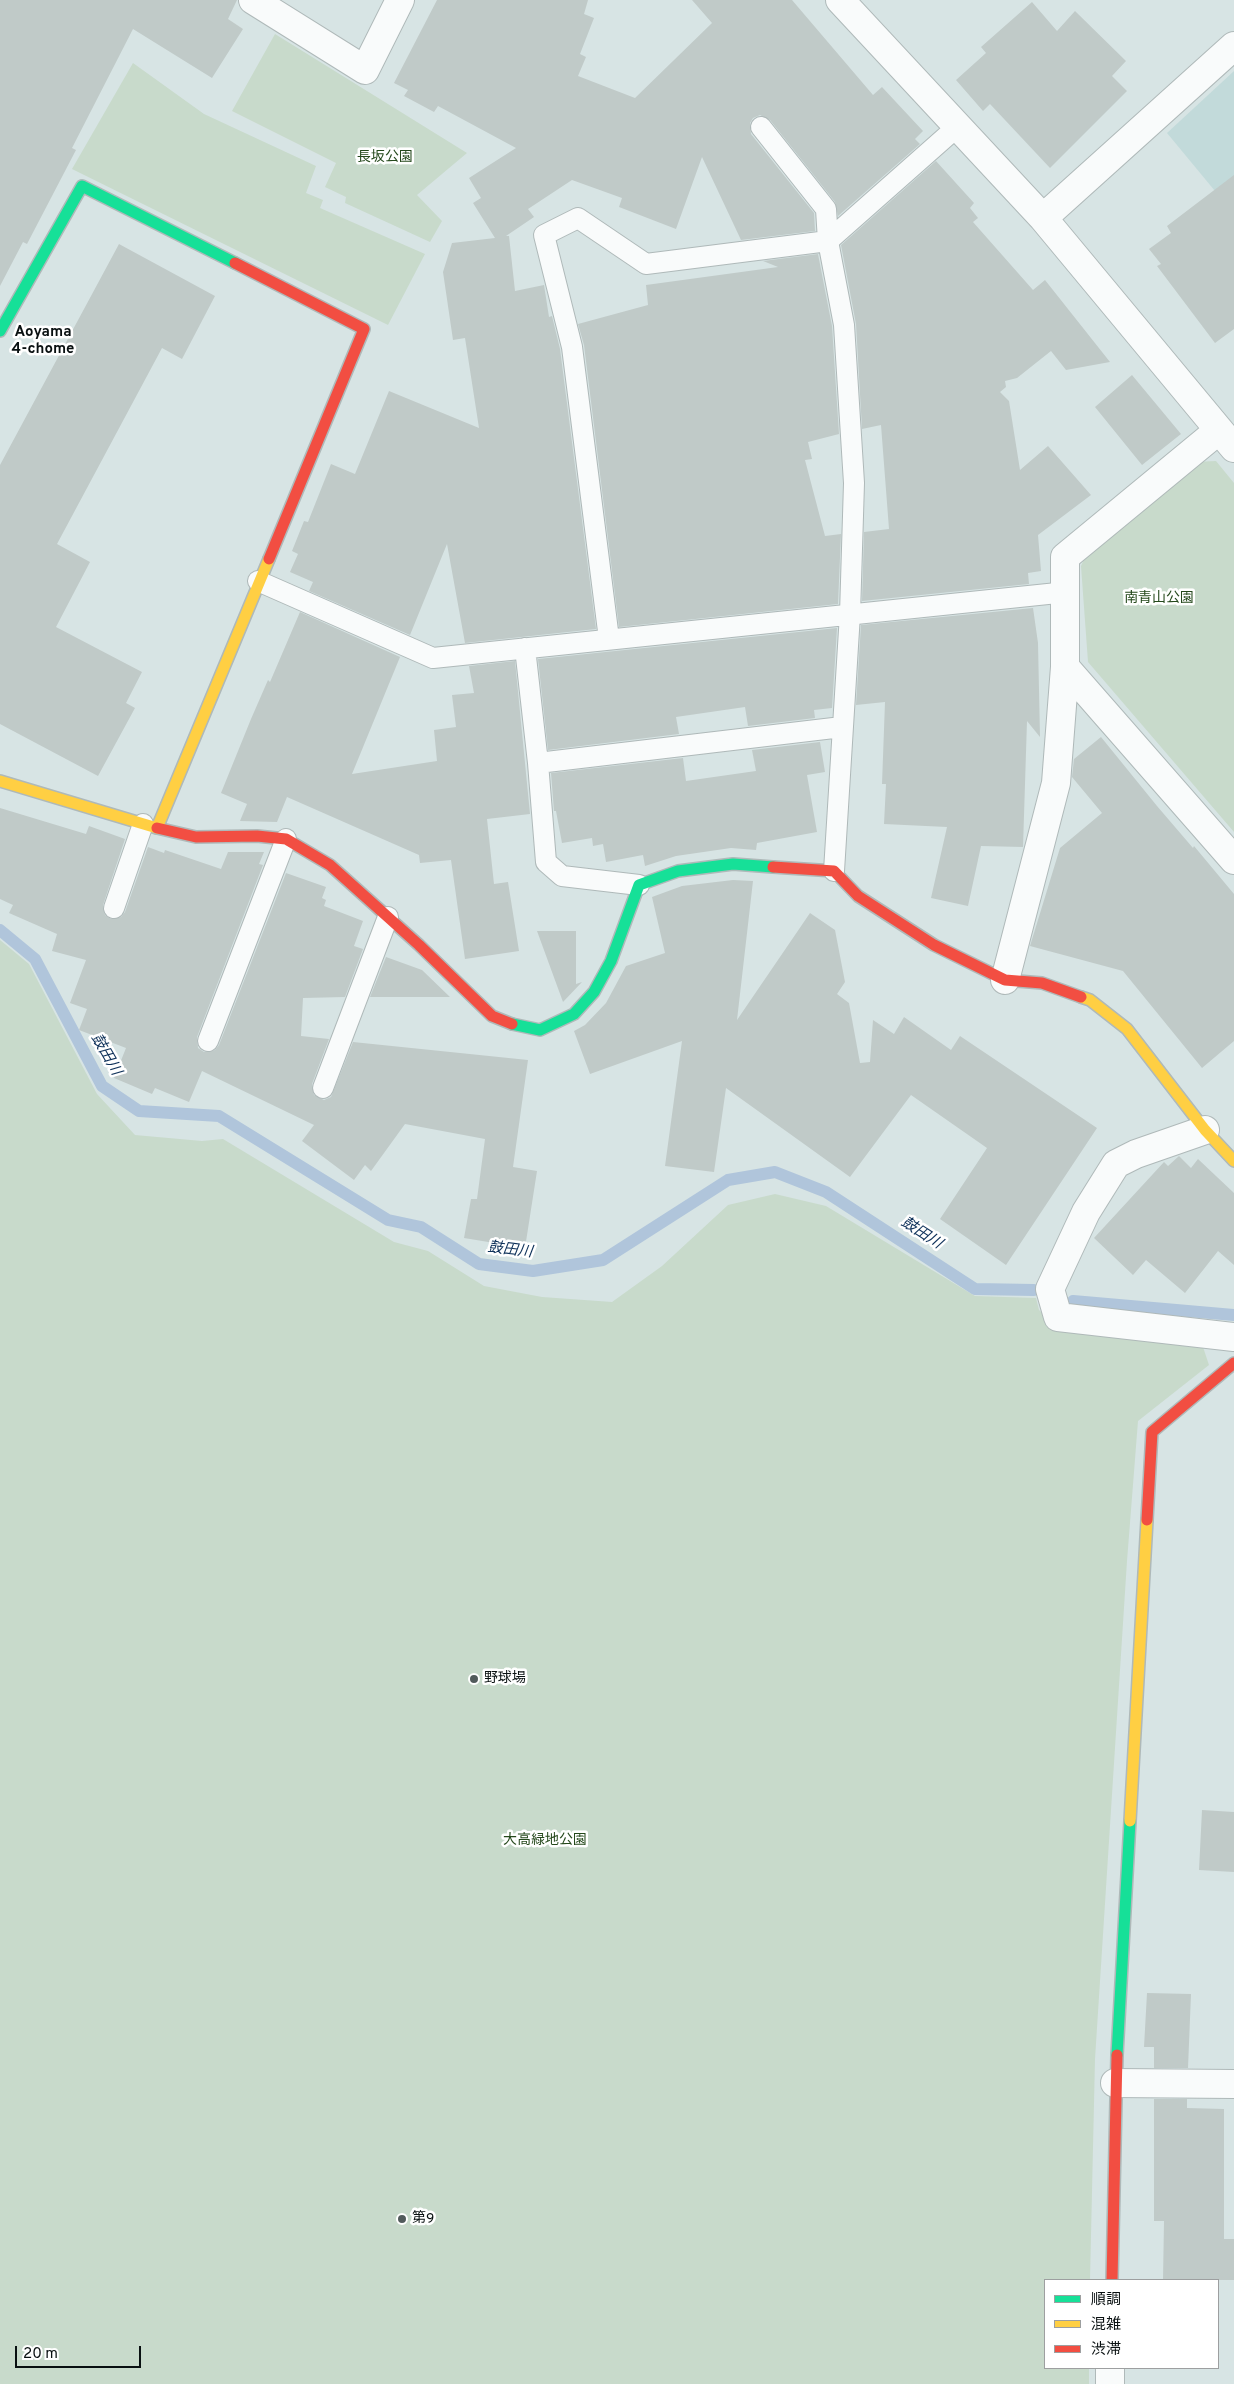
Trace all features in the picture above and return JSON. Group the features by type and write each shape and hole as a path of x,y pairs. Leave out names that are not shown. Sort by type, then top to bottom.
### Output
{"street":[{"path":"253,0 365,70 400,0"},
{"path":"840,0 1043,218 1227,439 1065,557 1067,592 1065,667 1056,784 1005,980"},
{"path":"1043,218 1234,46"},
{"path":"0,331 82,186 364,329 258,581 150,826"},
{"path":"1065,667 1234,860"},
{"path":"0,780 150,826 196,837 257,836 286,839 330,865 388,917 492,1016 508,1023 540,1030 574,1014 594,992 611,962 639,884 678,871 733,864 834,871 858,896 934,945 1005,980 1042,983 1090,1000 1127,1029 1205,1130 1234,1161"},
{"path":"1205,1130 1136,1154 1116,1164 1086,1212 1050,1289 1058,1317 1234,1337"},
{"path":"1112,2279 1115,2083 1152,1432 1234,1363"},
{"path":"1115,2083 1234,2084"},
{"path":"1110,2369 1110,2384"}],"lane":[{"path":"609,639 572,347 544,235 578,218 646,264 828,241 957,127"},
{"path":"760,128 826,209 828,241 844,325 854,483 850,614 834,871"},
{"path":"258,581 432,658 1067,592"},
{"path":"525,648 538,763 546,862 562,876 639,884"},
{"path":"538,763 842,727"},
{"path":"114,908 150,826"},
{"path":"208,1041 286,839"},
{"path":"323,1088 388,917"}],"shaded area":[{"path":"1234,71 1234,214 1167,133"}],"green space":[{"name":"長坂公園","path":"275,34 467,153 417,195 442,221 430,242 345,203 346,197 325,187 336,163 232,111"},
{"path":"133,63 204,114 316,166 306,193 323,200 320,208 425,254 388,325 72,169"},
{"name":"南青山公園","path":"1216,461 1234,483 1234,832 1088,662 1081,566 1087,553 1195,462"},
{"name":"大高緑地公園","path":"0,940 29,964 97,1094 135,1135 202,1141 223,1139 394,1242 428,1251 484,1286 542,1297 612,1302 662,1266 728,1205 775,1194 826,1206 975,1296 1036,1298 1039,1310 1059,1329 1202,1344 1209,1365 1138,1421 1127,1561 1095,2059 1090,2279 1044,2279 1044,2369 1089,2369 1089,2384 0,2384"}],"building":[{"path":"0,0 237,0 228,19 243,29 212,78 133,29 72,148 76,150 27,244 23,242 0,286"},
{"path":"437,0 588,0 584,14 594,18 580,54 586,57 578,76 635,98 712,23 692,0 792,0 873,95 882,87 923,131 915,139 920,144 838,216 835,202 770,120 760,115 753,118 750,123 751,134 814,213 815,231 741,240 702,157 676,229 619,207 622,198 572,180 528,209 534,217 506,236 509,236 515,291 544,285 549,317 552,316 560,349 596,629 465,643 447,544 410,635 309,591 313,582 290,572 298,554 292,551 304,521 308,522 331,464 355,474 389,391 479,428 465,338 453,340 443,272 452,243 495,238 473,203 481,198 469,178 516,148 438,106 434,112 404,96 408,90 394,83"},
{"path":"1032,2 1057,31 1075,11 1126,61 1112,76 1127,91 1050,168 990,104 983,111 956,80 986,53 981,47"},
{"path":"936,161 974,203 970,208 978,218 973,222 1033,290 1045,280 1110,362 1066,370 1051,351 1017,378 1005,381 1006,387 1000,392 1009,401 1020,470 1048,446 1091,495 1038,535 1041,571 1028,573 1029,584 862,601 864,532 889,529 881,425 862,429 856,324 841,245"},
{"path":"1234,175 1234,329 1215,343 1157,266 1161,264 1149,249 1171,233 1167,226"},
{"path":"119,244 215,296 182,359 162,348 57,544 90,562 56,627 142,672 126,703 135,708 98,776 0,724 0,465"},
{"path":"818,254 832,326 839,434 808,442 812,459 805,460 825,536 841,534 838,604 619,627 584,345 578,324 648,305 646,285 778,267 763,261"},
{"path":"1132,375 1181,434 1142,465 1095,407"},
{"path":"1033,608 1038,643 1040,737 1027,721 1023,847 981,846 968,906 931,898 947,827 884,824 886,784 882,784 885,702 856,705 861,625"},
{"path":"300,612 400,657 352,774 437,761 434,730 456,727 452,695 474,693 469,666 515,661 530,814 487,819 494,884 508,882 519,951 465,959 451,860 420,863 419,855 287,797 277,822 240,821 247,804 221,793 268,680 270,682"},
{"path":"837,628 832,708 814,710 815,718 748,726 745,707 676,717 679,734 548,750 538,659"},
{"path":"1101,737 1157,806 1193,848 1194,846 1234,894 1234,1041 1202,1068 1123,971 1030,946 1060,848 1102,813 1072,777 1074,759"},
{"path":"820,742 825,772 807,775 817,832 757,843 756,850 731,848 676,856 645,866 643,855 606,862 603,844 593,846 592,838 562,843 556,811 554,811 551,773 683,758 686,781 756,771 752,750"},
{"path":"0,808 86,834 89,826 125,839 103,905 105,915 111,919 121,917 125,912 148,847 164,853 165,850 221,869 228,852 264,852 259,864 263,865 197,1037 198,1048 204,1052 215,1050 219,1045 286,873 326,887 322,898 326,900 324,906 363,921 354,946 363,949 345,997 303,998 301,1036 329,1039 312,1084 314,1095 324,1100 331,1097 353,1042 528,1060 513,1167 537,1171 525,1248 464,1238 471,1199 477,1199 485,1139 405,1124 371,1171 365,1165 354,1180 302,1141 314,1125 202,1071 189,1102 155,1088 152,1094 114,1078 126,1048 79,1030 87,1009 70,1003 86,960 52,951 57,934 9,913 13,905 0,899"},
{"path":"733,880 753,881 737,1020 810,913 835,930 845,982 837,994 849,1003 860,1063 870,1062 873,1020 894,1034 904,1017 951,1050 960,1036 1097,1128 1006,1265 940,1219 987,1148 911,1095 850,1177 726,1088 714,1172 665,1166 682,1041 590,1074 574,1031 585,1025 606,1003 626,966 665,953 652,897 682,886"},
{"path":"537,931 576,931 576,984 582,982 563,1002"},
{"path":"386,957 422,970 450,997 370,997"},
{"path":"1179,1156 1191,1168 1198,1159 1234,1193 1234,1265 1218,1251 1185,1293 1146,1260 1133,1275 1094,1238 1164,1162 1168,1166"},
{"path":"1202,1810 1234,1812 1234,1872 1199,1870"},
{"path":"1147,1993 1191,1994 1188,2068 1154,2068 1154,2047 1144,2047"},
{"path":"1154,2099 1187,2099 1187,2108 1224,2109 1224,2239 1234,2239 1234,2280 1163,2279 1164,2221 1154,2221"}],"waterway":[{"name":"鼓田川","path":"0,930 35,959 102,1086 139,1111 219,1116 388,1220 421,1227 479,1264 533,1271 603,1260 728,1180 775,1172 826,1192 975,1289 1034,1290"},
{"name":"鼓田川","path":"1073,1301 1234,1315"}],"traffic: fast":[{"path":"0,331 82,186 235,263"},
{"path":"512,1024 540,1030 574,1014 594,992 611,961 639,885 678,871 733,864 773,867"},
{"path":"1117,2055 1130,1821"}],"traffic: slow":[{"path":"0,781 157,828 269,559"},
{"path":"1081,997 1090,1000 1127,1029 1205,1130 1234,1161"},
{"path":"1130,1821 1147,1520"}],"traffic: jam":[{"path":"235,263 364,329 269,559"},
{"path":"157,828 196,837 257,836 286,839 330,865 419,945 492,1016 512,1024"},
{"path":"773,867 834,871 858,896 934,945 1005,980 1042,983 1081,997"},
{"path":"1147,1520 1152,1432 1234,1363"},
{"path":"1112,2279 1117,2055"}],"place":[{"name":"野球場","path":"474,1679"},
{"name":"第9","path":"402,2219"}],"district":[{"name":"Aoyama 4-chome","path":"43,342"}]}
